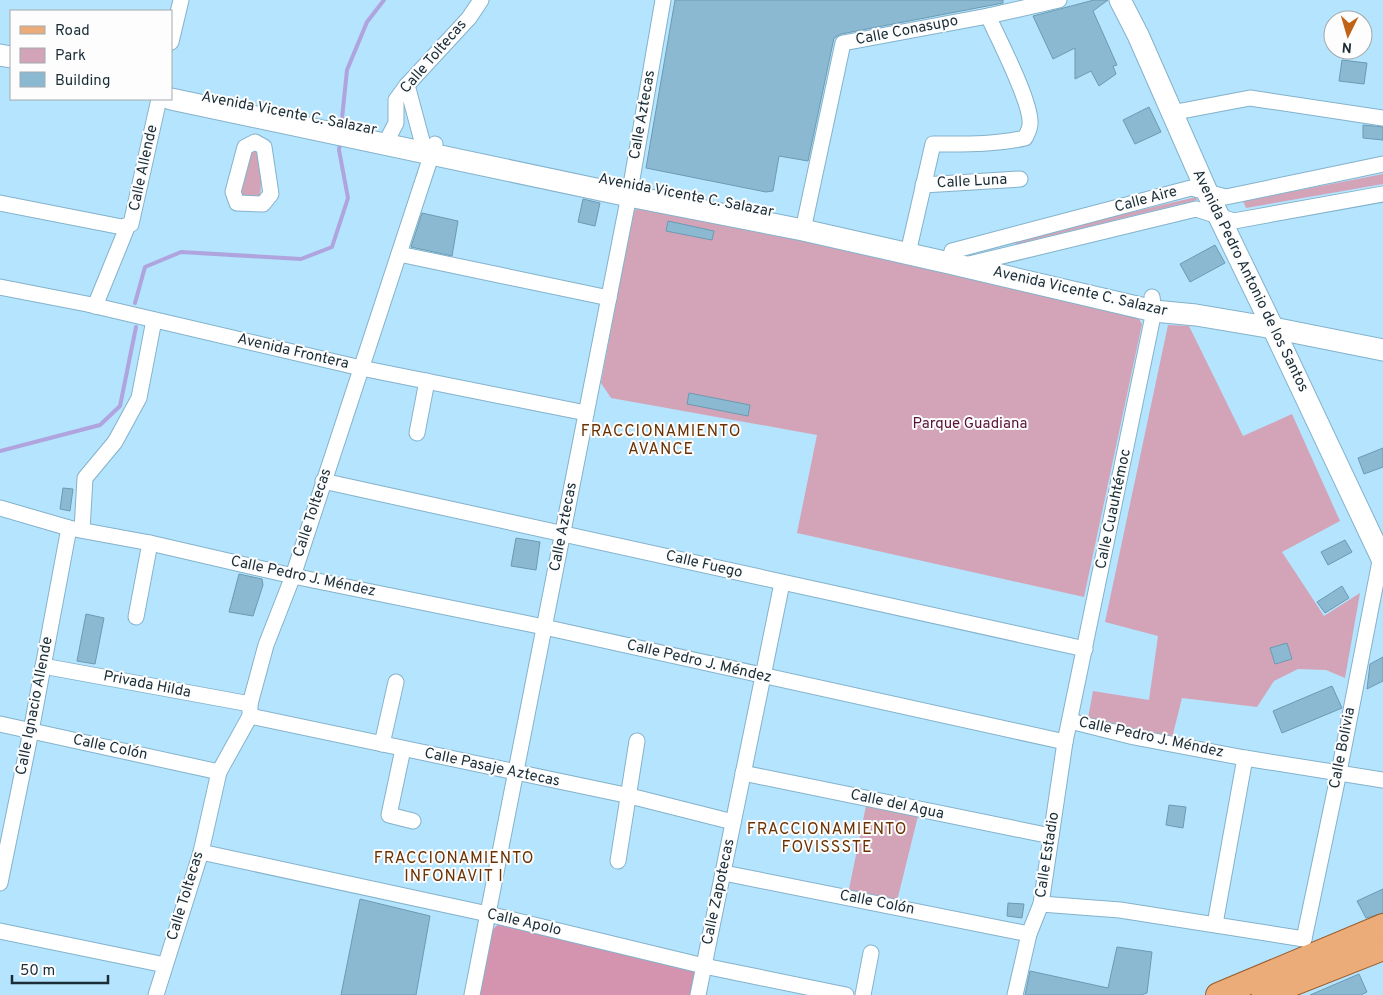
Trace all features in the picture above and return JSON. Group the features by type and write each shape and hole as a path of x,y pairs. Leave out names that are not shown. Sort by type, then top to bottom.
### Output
{"main road":[{"name":"Avenida Pedro Antonio de los Santos","path":"1120,0 1138,35 1207,192 1382,558"},
{"name":"Avenida Vicente C. Salazar","path":"172,90 259,113"},
{"name":"Avenida Vicente C. Salazar","path":"172,99 259,113 429,146 630,190 804,225 1153,304"},
{"name":"Avenida Vicente C. Salazar","path":"954,260 988,259 1196,316 1273,328 1383,350"},
{"path":"1218,995 1308,948 1383,926"},
{"path":"1264,995 1383,948"}],"street":[{"path":"172,38 181,0"},
{"name":"Calle Toltecas","path":"388,139 396,123 396,100 406,85 469,18 481,0"},
{"name":"Calle Aztecas","path":"472,995 630,190 663,0"},
{"name":"Calle Conasupo","path":"804,225 843,43 988,16 1059,0"},
{"path":"909,248 932,144 1007,142 1024,138 1031,125 1030,113 1024,96 988,16"},
{"path":"406,85 429,146"},
{"path":"1171,113 1250,98 1383,118"},
{"name":"Calle Allende","path":"0,203 122,227 132,224 159,100"},
{"path":"255,142 259,113"},
{"name":"Calle Toltecas","path":"156,995 201,852 219,772 250,710 266,645 292,576 361,368 398,254 429,146"},
{"name":"Calle Aire","path":"954,260 1191,188 1226,197 1383,164"},
{"name":"Calle Luna","path":"923,185 1020,179"},
{"name":"Calle Aire","path":"988,259 1196,209 1234,221 1383,194"},
{"path":"95,306 128,225"},
{"path":"398,254 609,298"},
{"name":"Avenida Frontera","path":"0,287 95,306 361,368 586,413"},
{"name":"Calle Cuauhtémoc","path":"1070,721 1086,649 1153,304"},
{"name":"Calle Ignacio Allende","path":"0,883 43,666 85,478 114,442 140,398 154,320"},
{"path":"417,433 427,381"},
{"name":"Calle Fuego","path":"323,481 563,532 782,583 1086,649"},
{"name":"Calle Pedro J. Méndez","path":"0,508 75,529 150,543 292,576 544,627 762,677 1065,742 1070,721 1134,737 1245,758 1383,780"},
{"path":"136,617 150,543"},
{"name":"Calle Bolivia","path":"1308,948 1339,772 1382,558"},
{"name":"Calle Zapotecas","path":"698,995 782,583"},
{"name":"Privada Hilda","path":"43,666 250,710"},
{"path":"382,744 396,682"},
{"name":"Calle Pasaje Aztecas","path":"250,710 403,749 630,796 733,822"},
{"name":"Calle Colón","path":"0,724 219,772"},
{"path":"618,861 630,796 637,741"},
{"name":"Calle Estadio","path":"1015,995 1029,934 1041,904 1065,742"},
{"path":"403,749 389,815 413,821"},
{"path":"1215,924 1245,758"},
{"name":"Calle del Agua","path":"743,773 1051,836"},
{"name":"Calle Apolo","path":"201,852 488,914 704,966 846,995"},
{"name":"Calle Colón","path":"724,873 1029,934"},
{"path":"1041,904 1120,910 1215,924 1308,948"},
{"path":"0,931 164,965"},
{"path":"863,995 871,953"}],"green space":[{"path":"254,151 259,151 266,182 261,182 260,200 239,197 250,154"},
{"path":"1383,174 1383,184 1246,208 1243,201"},
{"path":"1196,197 1197,200 1017,244 1008,241"},
{"name":"Parque Guadiana","path":"646,206 1136,314 1142,324 1084,597 797,533 817,435 611,398 601,383 632,217 635,210"},
{"path":"1168,325 1189,326 1243,436 1292,414 1340,521 1282,552 1324,616 1360,593 1345,678 1326,670 1298,669 1274,681 1257,707 1182,698 1172,738 1088,718 1093,691 1149,700 1158,636 1105,622"},
{"path":"867,801 919,812 896,905 848,894"}],"shaded area":[{"path":"501,924 699,970 694,995 480,995 492,931"}],"building":[{"path":"675,0 1003,0 1003,3 841,34 834,38 808,161 779,156 773,191 766,192 646,168"},
{"path":"1094,0 1108,0 1093,11 1117,65 1113,66 1116,74 1099,86 1091,71 1075,79 1075,48 1053,59 1033,16"},
{"path":"1342,60 1367,63 1364,84 1339,81"},
{"path":"1149,107 1161,132 1135,144 1123,120"},
{"path":"1363,125 1383,127 1383,140 1363,138"},
{"path":"583,199 600,203 595,226 578,222"},
{"path":"422,213 458,221 452,256 411,247"},
{"path":"668,221 714,231 712,240 666,231"},
{"path":"1215,245 1225,263 1190,282 1180,264"},
{"path":"689,393 750,405 748,416 687,404"},
{"path":"1383,448 1383,467 1364,474 1358,458"},
{"path":"63,488 73,489 70,511 60,509"},
{"path":"516,538 540,542 536,570 511,566"},
{"path":"1345,540 1352,552 1328,565 1321,552"},
{"path":"239,574 262,579 263,585 253,616 229,612"},
{"path":"1342,586 1349,598 1325,613 1317,602"},
{"path":"86,614 104,618 95,664 77,661"},
{"path":"1287,643 1292,659 1275,664 1270,648"},
{"path":"1383,657 1383,681 1367,689 1370,664"},
{"path":"1332,686 1342,708 1282,733 1273,711"},
{"path":"1169,805 1186,807 1183,828 1166,825"},
{"path":"1383,889 1383,913 1366,918 1357,901"},
{"path":"360,899 430,916 416,995 341,995"},
{"path":"1008,903 1024,904 1022,918 1007,916"},
{"path":"1117,947 1152,952 1147,993 1141,995 1025,995 1030,971 1108,988"},
{"path":"1359,974 1367,992 1361,995 1310,995"}],"waterway":[{"path":"341,128 347,70 367,22 384,0"},
{"path":"135,303 145,267 181,252 301,259 332,247 348,198 339,150 340,143"},
{"path":"0,451 100,425 120,406 136,327"}],"district":[{"name":"FRACCIONAMIENTO AVANCE","path":"661,441"},
{"name":"FRACCIONAMIENTO FOVISSSTE","path":"827,839"},
{"name":"FRACCIONAMIENTO INFONAVIT I","path":"454,868"}]}
